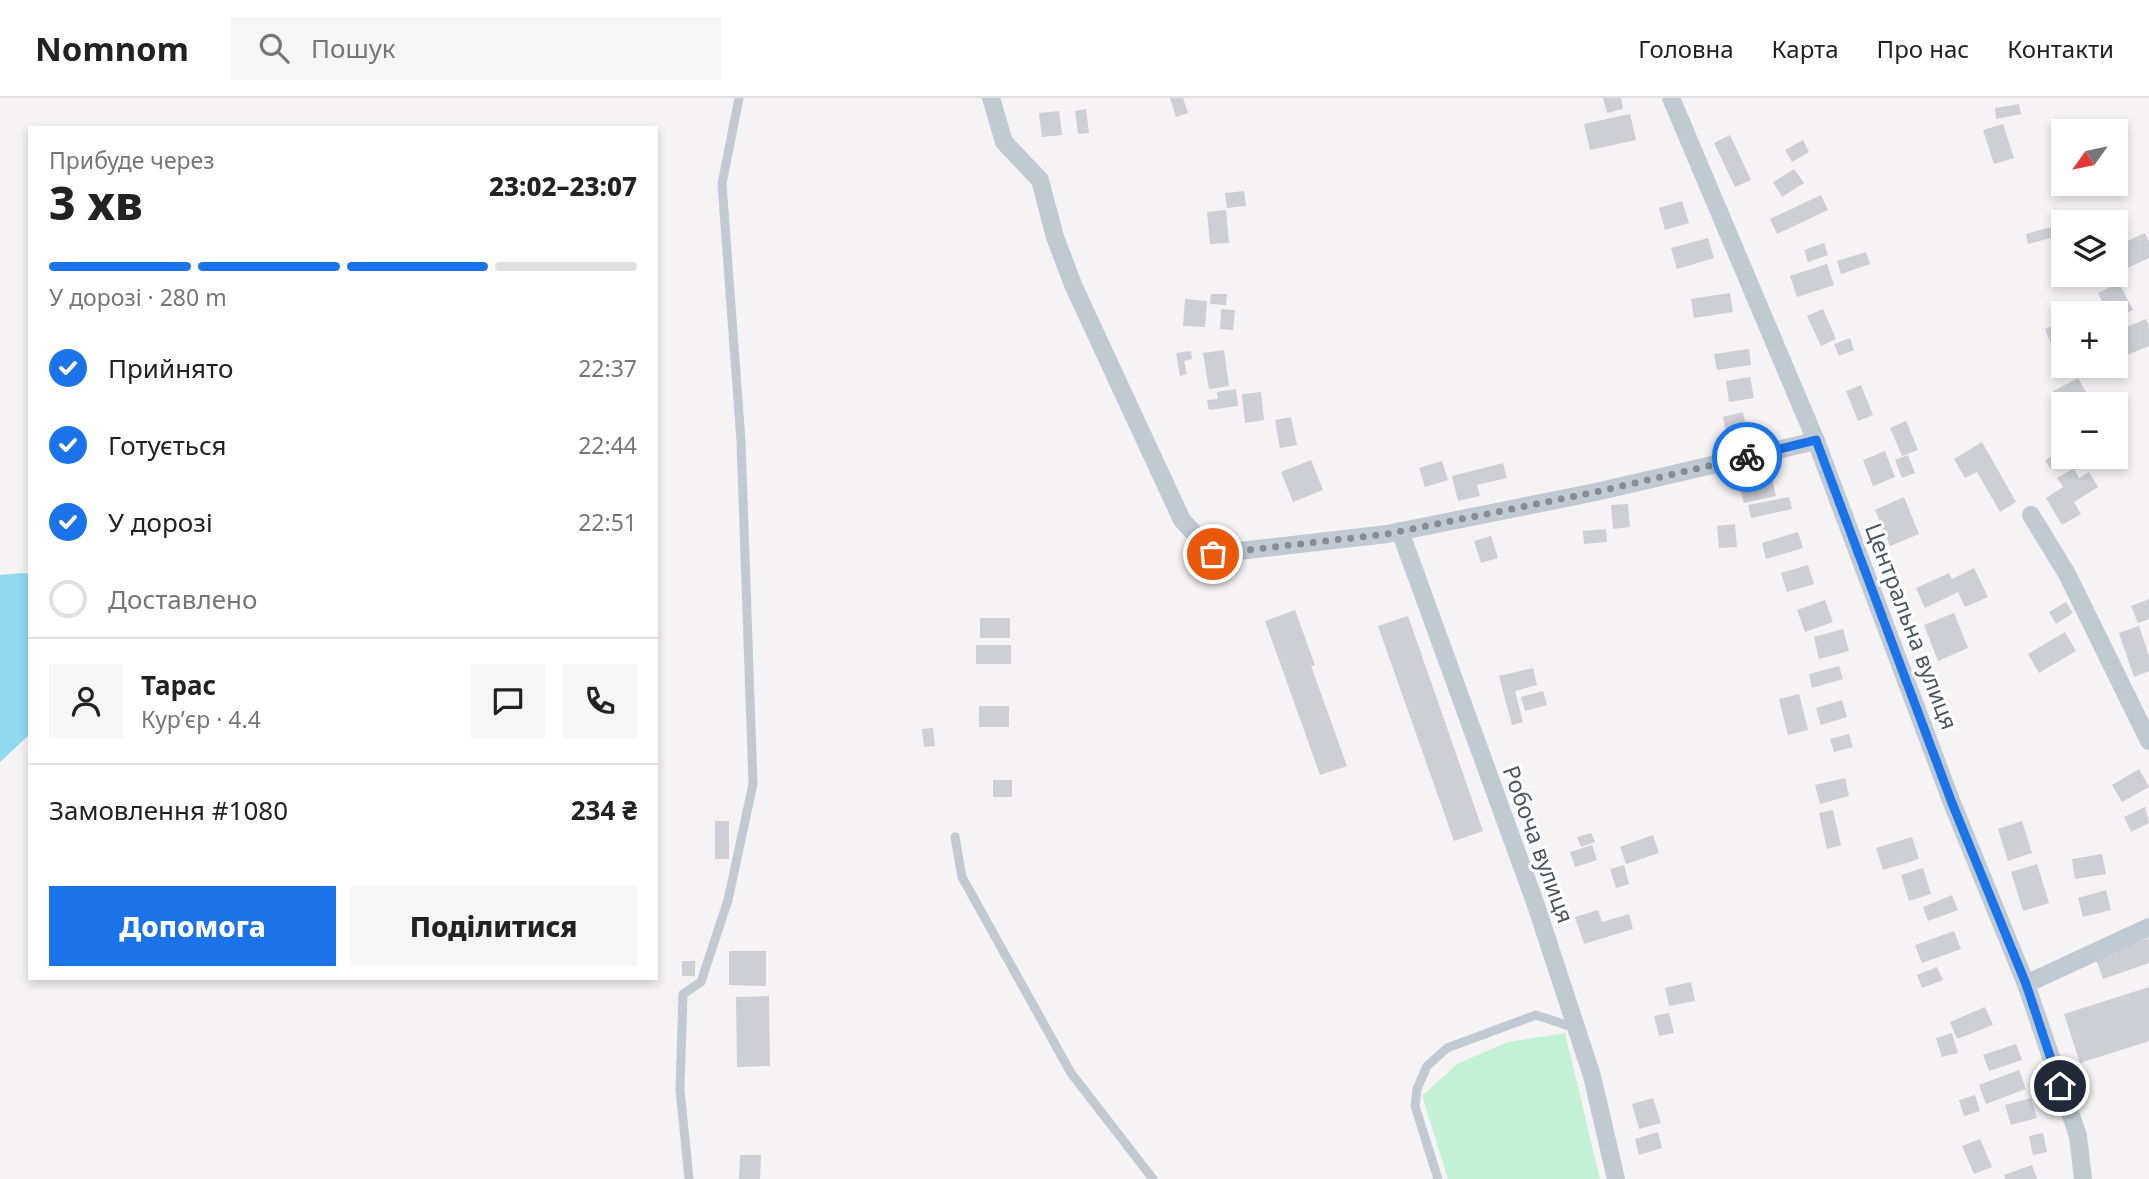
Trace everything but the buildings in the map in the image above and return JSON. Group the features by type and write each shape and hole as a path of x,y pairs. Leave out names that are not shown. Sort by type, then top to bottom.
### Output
{"street":[{"path":"991,98 1004,142 1040,180 1055,237 1074,287 1182,520 1213,554 1400,531 1596,492 1816,440"},
{"name":"Центральна вулиця","path":"1671,98 1816,440 1952,803 2026,984 2078,1136 2083,1179"},
{"path":"2031,515 2067,574 2149,741"},
{"name":"Робоча вулиця","path":"1400,531 1531,892 1592,1076 1615,1179"},
{"path":"2026,984 2149,927"}],"lane":[{"path":"689,1179 680,1090 683,994 701,982 724,912 753,784 741,440 722,184 739,98"},
{"path":"955,837 962,877 1071,1073 1153,1179"},
{"path":"1438,1179 1415,1106 1417,1089 1427,1066 1447,1048 1536,1015 1576,1028"}],"green space":[{"path":"1565,1033 1600,1179 1448,1179 1422,1096 1457,1064 1508,1042"}],"water":[{"path":"28,574 28,736 0,762 0,575"}],"way so far":[{"path":"1213,554 1387,534 1596,492 1747,457"}],"route":[{"path":"1747,457 1816,440 1952,803 2026,984 2060,1086"}]}
